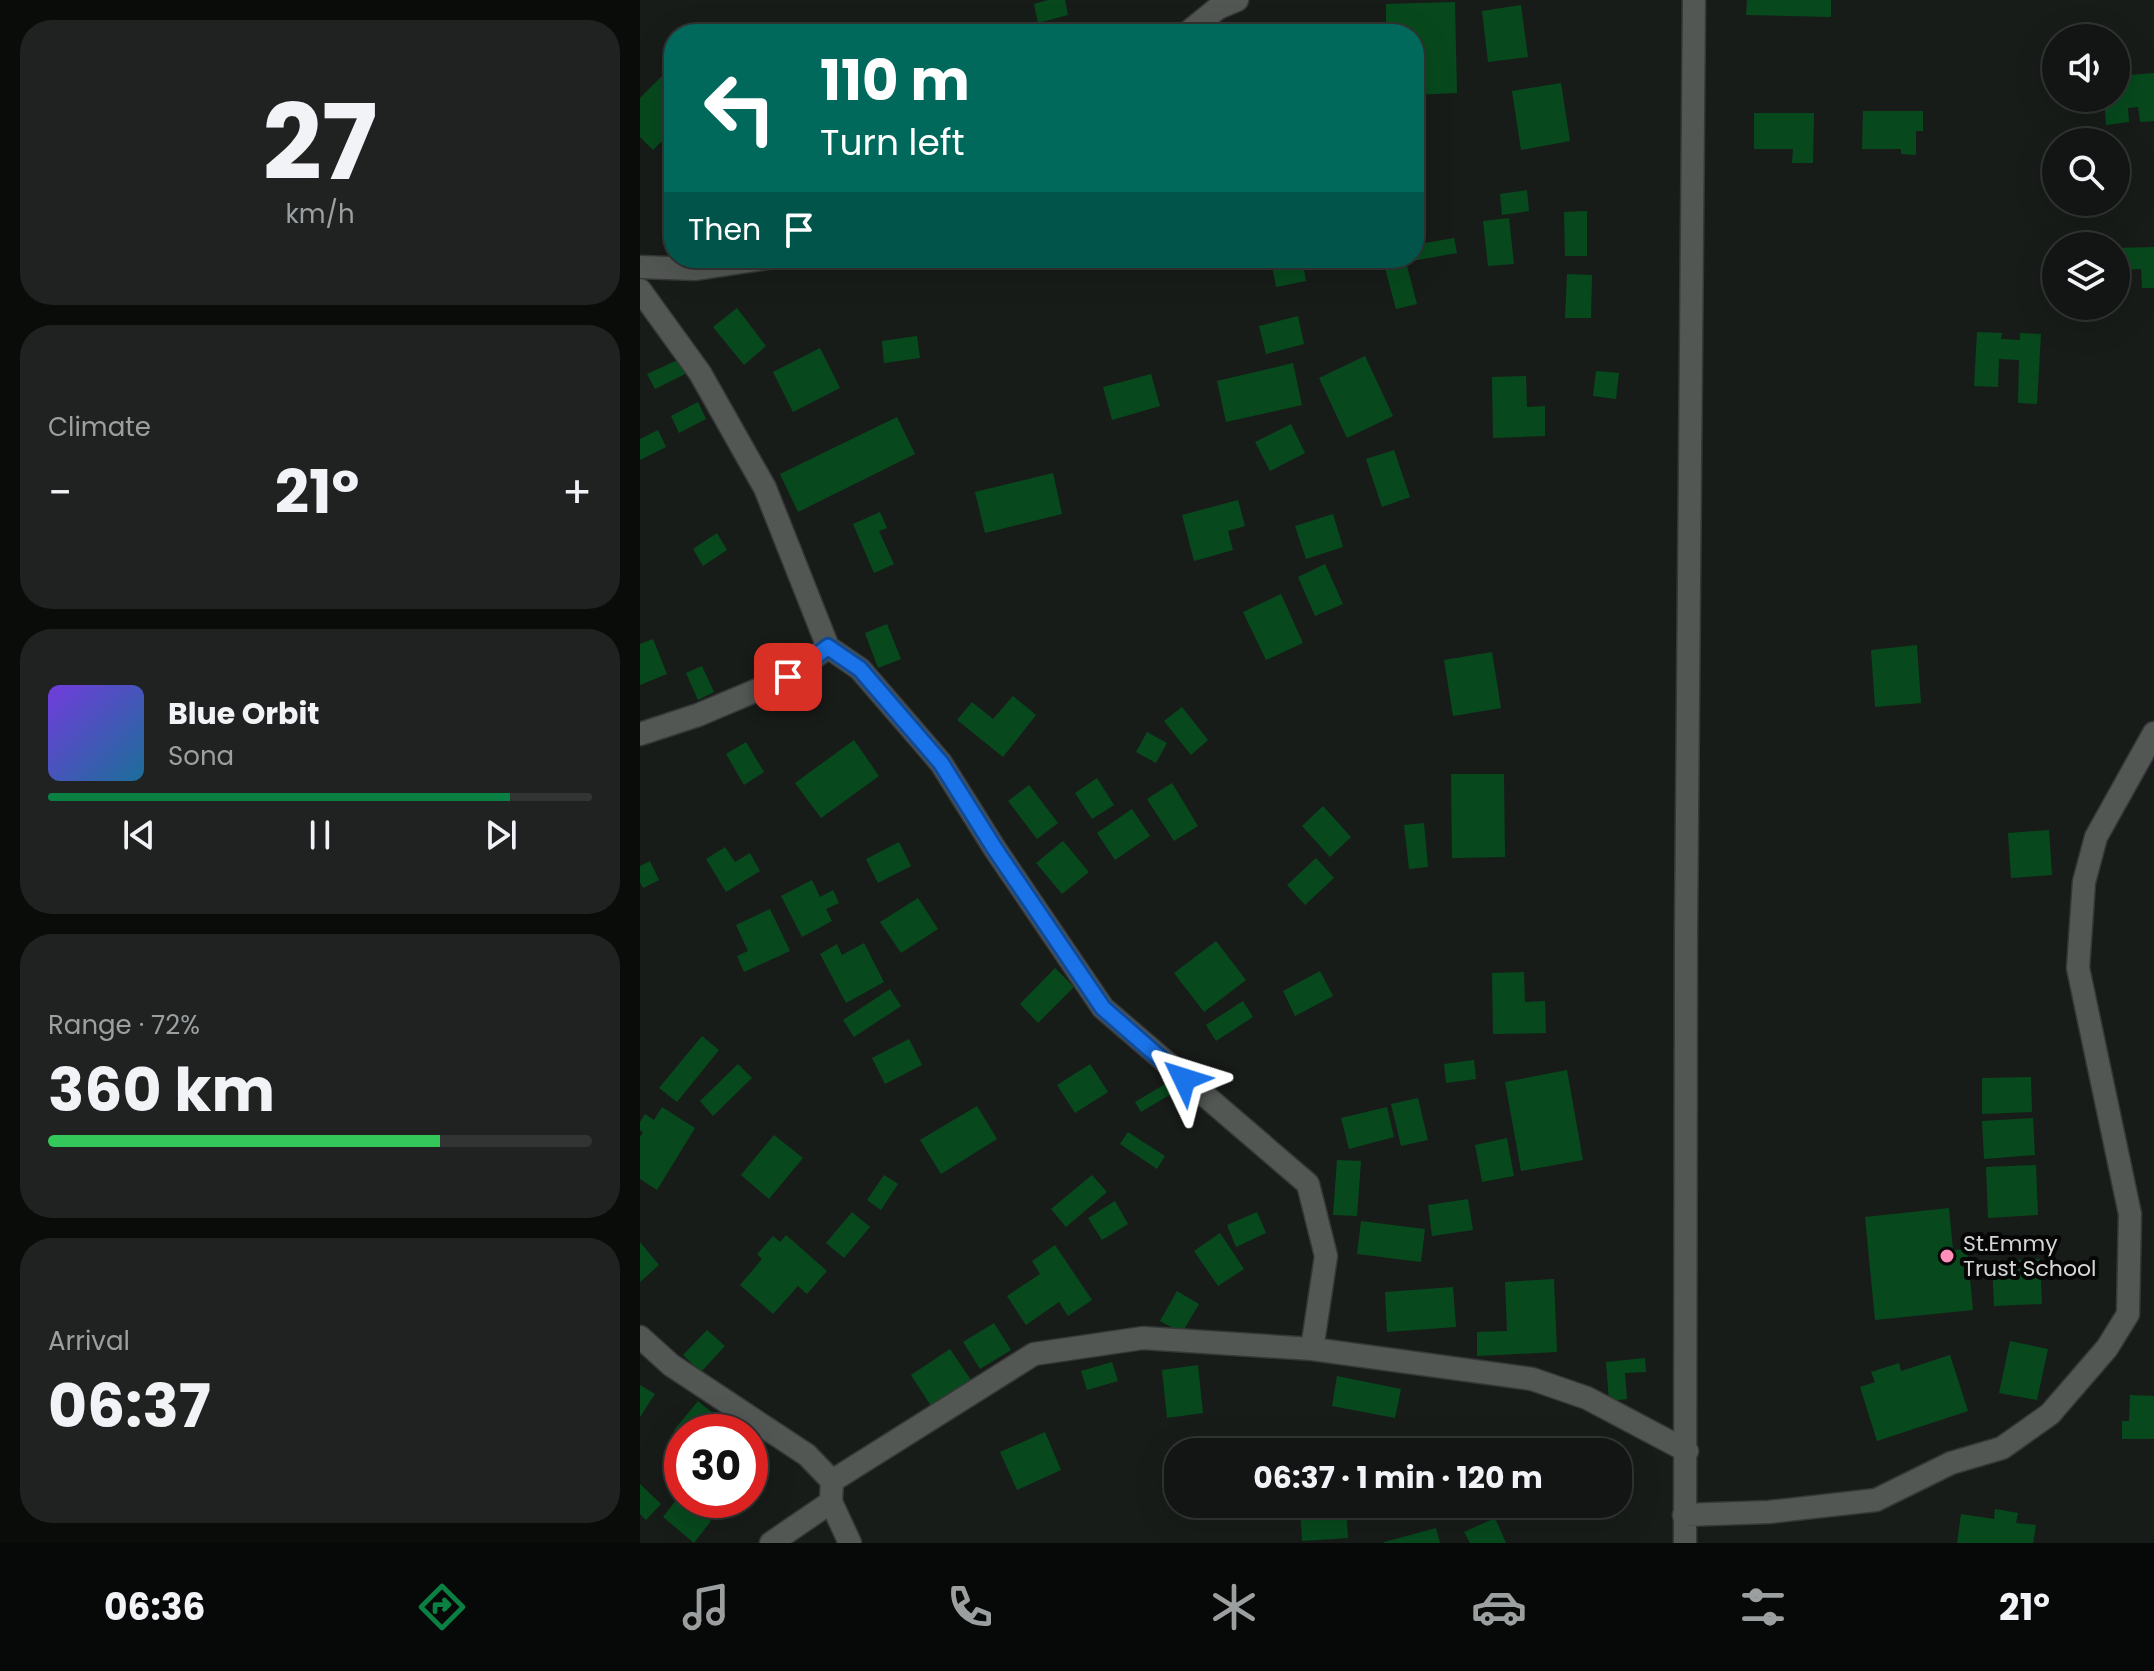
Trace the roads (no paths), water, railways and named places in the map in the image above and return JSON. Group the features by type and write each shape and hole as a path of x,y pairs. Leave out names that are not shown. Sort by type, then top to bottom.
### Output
{"street":[{"path":"1198,24 1218,8 1237,0"},
{"path":"1685,1543 1686,931 1694,0"},
{"path":"640,267 664,268"},
{"path":"668,268 703,268"},
{"path":"640,290 700,373 765,488 828,647 860,669 941,763 1103,1008 1308,1184 1326,1256 1312,1349"},
{"path":"640,734 698,715 788,677 828,647"},
{"path":"1684,1515 1769,1512 1876,1500 1951,1463 2002,1448 2050,1414 2107,1348 2128,1314 2130,1214 2078,968 2084,882 2096,837 2154,733"},
{"path":"640,1337 671,1365 807,1455 832,1492 850,1543"},
{"path":"771,1543 832,1492 1034,1354 1143,1338 1312,1349 1532,1379 1587,1398 1687,1451"}],"place":[{"name":"St.Emmy Trust School","path":"1947,1256"}]}
